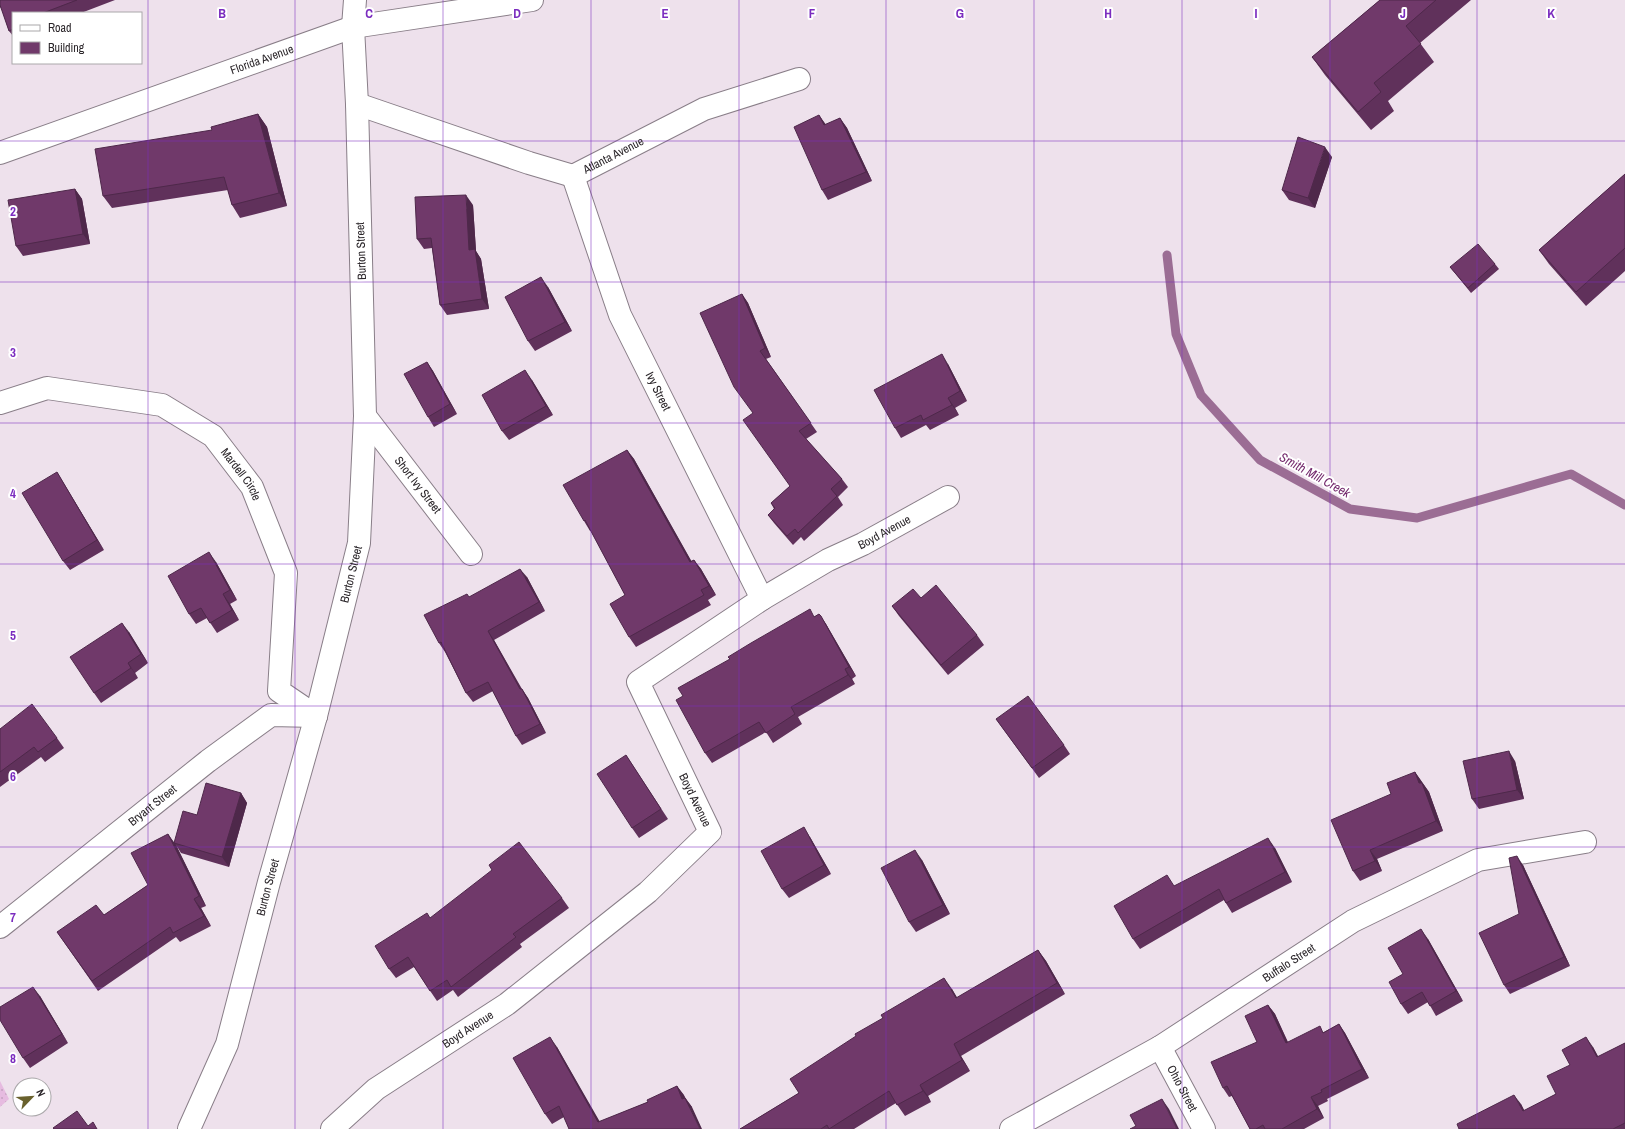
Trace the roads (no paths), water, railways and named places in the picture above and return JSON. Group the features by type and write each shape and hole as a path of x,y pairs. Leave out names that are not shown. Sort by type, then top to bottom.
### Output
{"street":[{"name":"Burton Street","path":"189,1129 227,1044 269,882 316,716 359,543 365,416 357,104 353,27 355,0"},
{"path":"353,27 368,0"},
{"name":"Florida Avenue","path":"0,153 353,27 532,0"},
{"name":"Atlanta Avenue","path":"357,104 529,163 573,176 704,109 799,79"},
{"name":"Ivy Street","path":"573,176 620,315 762,599"},
{"name":"Mardell Circle","path":"0,403 47,388 162,405 213,436 252,487 286,573 279,691 316,716"},
{"name":"Short Ivy Street","path":"365,416 471,554"},
{"name":"Boyd Avenue","path":"332,1129 376,1089 507,1004 648,892 710,832 638,682 762,599 828,560 863,544 948,497"},
{"name":"Bryant Street","path":"0,928 208,761 270,715 316,716"},
{"name":"Buffalo Street","path":"1011,1129 1160,1047 1354,921 1478,860 1585,842"},
{"name":"Ohio Street","path":"1160,1047 1204,1129"}],"waterway":[{"name":"Smith Mill Creek","path":"1167,255 1176,334 1201,395 1260,460 1350,509 1417,518 1571,474 1625,505"}]}
